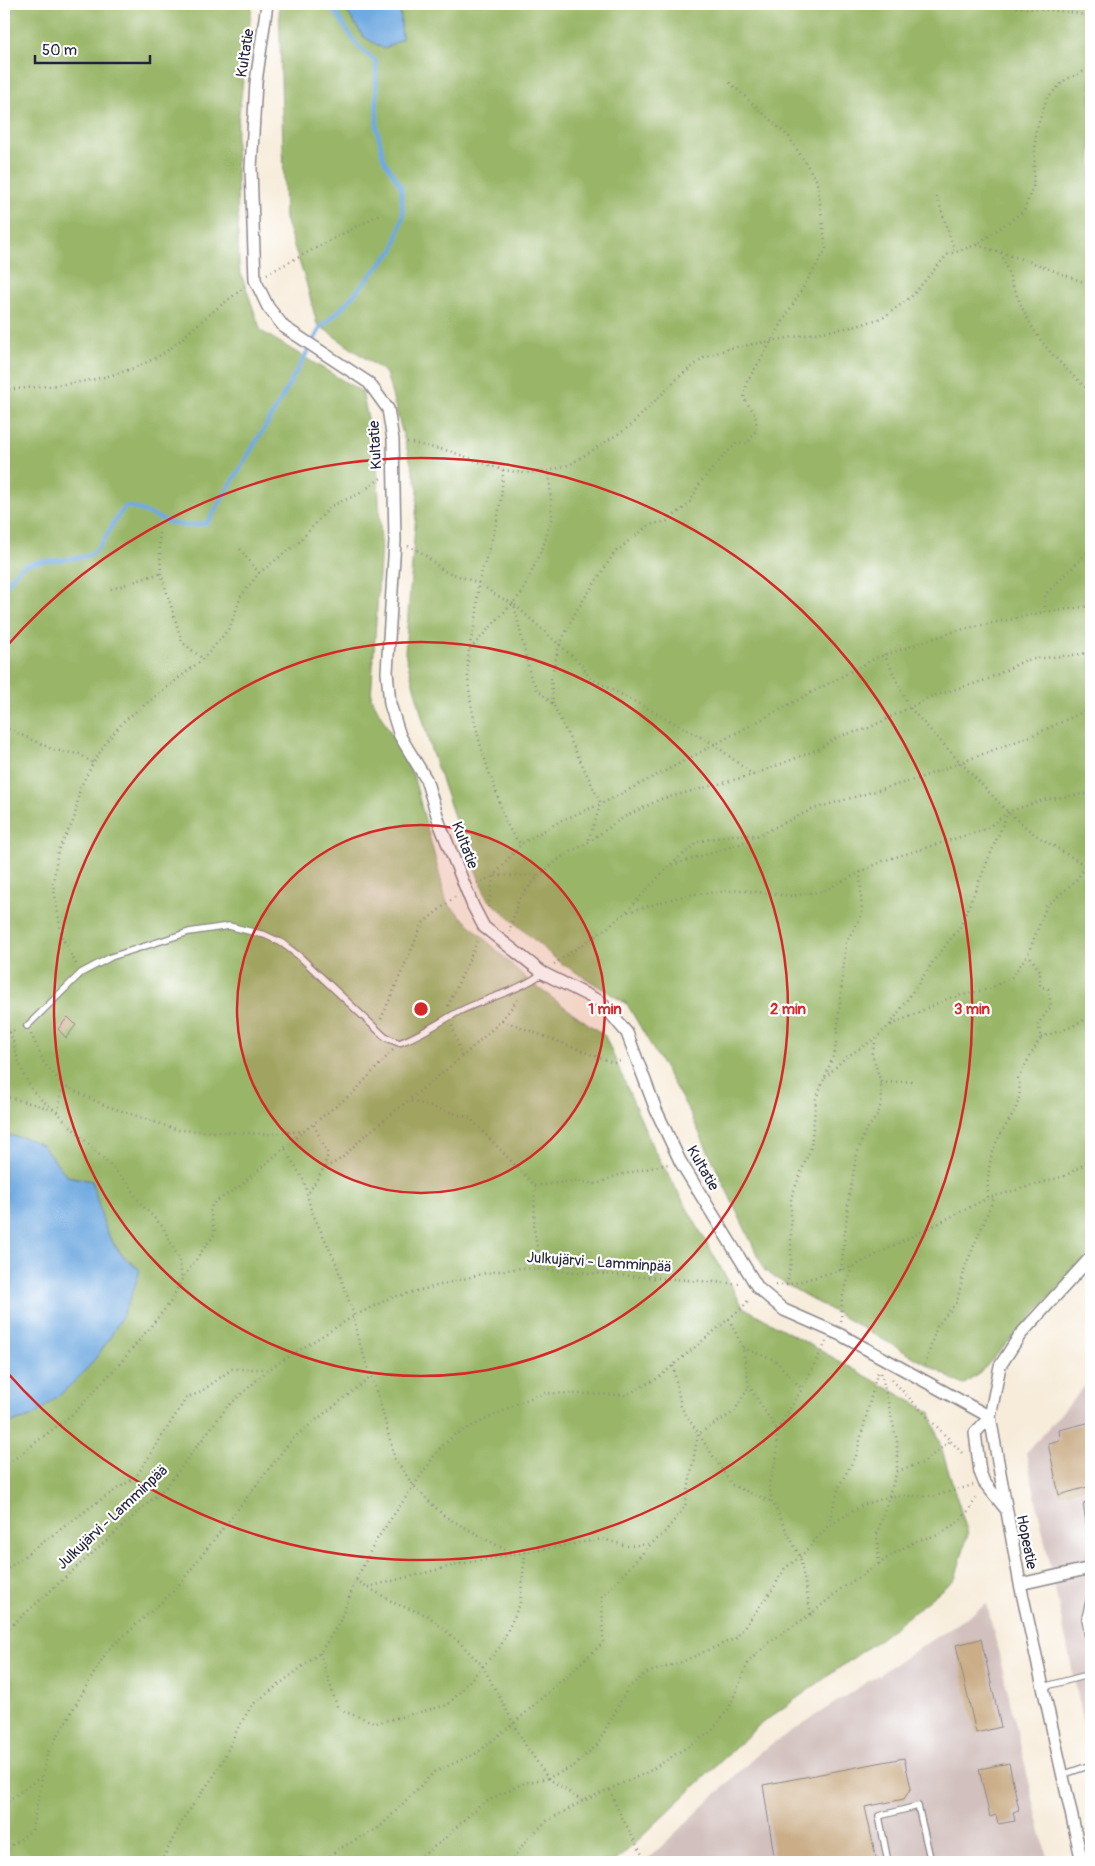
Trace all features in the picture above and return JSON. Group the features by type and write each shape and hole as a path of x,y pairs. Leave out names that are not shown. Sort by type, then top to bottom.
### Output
{"street":[{"name":"Kultatie","path":"267,4 256,82 251,168 255,280 268,307 284,327 369,383 388,409 393,440 392,466 395,541 387,672 390,704 400,736 426,778 440,825 484,927 542,973 601,1002 627,1033 656,1110 680,1161 758,1288 784,1310 836,1333 990,1417"},
{"name":"Hopeatie","path":"1082,1862 1020,1584 990,1417 1000,1366 1020,1334 1091,1257"},
{"path":"990,1417 976,1433 982,1477 1005,1508"},
{"path":"1020,1584 1091,1568"}],"lane":[{"path":"27,1026 81,973 111,957 189,932 229,926 265,934 282,943 299,956 385,1037 399,1043 420,1036 458,1012 530,982 542,973"},
{"path":"1087,1506 1091,1531"},
{"path":"1091,1593 1086,1618 1091,1656"},
{"path":"1043,1687 1091,1674"},
{"path":"1062,1775 1091,1765"},
{"path":"888,1862 879,1816 918,1806 931,1862"}],"path":[{"path":"1012,4 1016,7 1045,12 1072,11 1091,17"},
{"path":"393,440 449,451 503,470 524,473 549,471 571,464 629,427 679,377 705,357 731,348 772,339 856,326 884,317 911,297 947,255 976,245 1024,211 1034,186 1036,131 1047,98 1065,80 1091,68"},
{"path":"553,704 551,678 559,646 576,613 615,552 649,525 667,521 689,504 700,483 727,452 737,444 748,443 758,429 755,414 744,399 747,382 826,249 817,181 789,138 728,82"},
{"path":"937,196 955,252"},
{"path":"4,450 5,390 56,386 119,374 143,365 164,353 211,312 255,280 382,213"},
{"path":"976,245 1091,284"},
{"path":"1000,253 1014,287 1042,342 1063,366 1091,392"},
{"path":"81,973 62,937 53,884 58,850 74,820 80,788 107,740 124,721 203,659 230,626 241,596 259,573 299,542 331,506 359,494 376,483 392,466"},
{"path":"503,470 500,514 488,560 479,583 477,612 469,650 470,695 484,760 503,816 512,835 521,844"},
{"path":"469,650 514,604 522,593 544,544 552,516 549,471"},
{"path":"159,533 161,573 182,642 203,659"},
{"path":"395,541 421,552 444,571 479,583 497,596 514,604 581,664 590,678 714,744 753,775"},
{"path":"240,549 259,573"},
{"path":"1045,612 1045,595 1091,549"},
{"path":"111,589 161,573"},
{"path":"514,604 530,675 537,689 553,704 601,804 587,843"},
{"path":"462,1058 448,1019 448,1006 484,927 494,876 521,844 562,820 601,804 884,654 959,630 1045,612 1091,606"},
{"path":"503,942 512,927 519,899 540,875 563,856 587,843 624,817 661,799 753,775 819,749 839,736 867,729 930,697 986,680 1026,660 1091,653"},
{"path":"884,654 909,707 960,762 1008,812 1034,834 1086,866 1091,872"},
{"path":"669,866 740,844 814,809 917,779 1038,733 1091,708"},
{"path":"4,727 54,750 79,754 93,763"},
{"path":"626,912 686,895 741,890 791,896 823,891 883,862 986,829 1008,812 1043,800 1091,793"},
{"path":"824,1080 845,1058 877,1037 889,1026 935,958 960,928 1008,812"},
{"path":"542,973 626,912 669,866 700,841 732,835 758,835"},
{"path":"889,1026 949,998 989,989 1012,977 1028,954 1047,905 1075,882 1091,858"},
{"path":"787,1285 791,1262 791,1198 810,1147 816,1099 835,1052 846,943 862,914 860,872"},
{"path":"376,1029 423,923 466,888 494,876 540,875"},
{"path":"988,1198 987,1174 997,1142 1013,1117 1020,1088 1018,1078 1041,1037 1038,1024 1051,1006 1048,989 1040,986 1040,971 1028,954"},
{"path":"324,1168 341,1159 363,1138 462,1058 502,1020 530,982"},
{"path":"1041,1037 1069,1028 1091,1016"},
{"path":"502,1020 614,1063 636,1056"},
{"path":"4,1034 27,1026 44,1063 63,1085 104,1105 178,1130 267,1134 304,1131"},
{"path":"10,1032 22,1068 32,1089 58,1111 65,1121 128,1182 140,1203 163,1227 179,1259 182,1279"},
{"path":"841,1270 849,1196 857,1154 865,1132 878,1114 882,1100 880,1083 872,1053 877,1037"},
{"path":"4,1467 74,1413 153,1325 170,1302 182,1279 215,1233 210,1212 212,1204 226,1193 240,1186 304,1131 354,1092 399,1043"},
{"path":"880,1083 914,1082"},
{"path":"58,1111 63,1085"},
{"path":"4,1096 58,1111"},
{"path":"411,1101 470,1118 535,1186 534,1228 540,1267"},
{"path":"308,1193 324,1168 328,1154 314,1125"},
{"path":"285,1149 295,1164 308,1193 311,1210 336,1263 354,1316 357,1336 371,1377 394,1459 413,1485 444,1516 513,1554"},
{"name":"Julkujärvi - Lamminpää","path":"4,1636 10,1627 166,1487 227,1407 269,1369 354,1316 390,1298 486,1273 540,1267 730,1282 758,1288 787,1285 852,1267 988,1198 1065,1176 1091,1160"},
{"path":"535,1186 574,1180 597,1184 616,1176 680,1161"},
{"path":"920,1378 937,1326 957,1302 965,1267 996,1196"},
{"path":"811,1614 800,1557 772,1502 769,1484 777,1456 777,1430 836,1333 842,1298 852,1267"},
{"path":"161,1862 183,1819 218,1770 238,1728 252,1705 320,1653 339,1623 356,1580 375,1542 439,1449 454,1435 523,1401 545,1393 585,1396 626,1395 658,1378 673,1366 743,1307 758,1288"},
{"path":"729,1319 743,1348 749,1386 777,1430"},
{"path":"743,1348 774,1360 802,1389"},
{"path":"673,1366 681,1407 732,1485 772,1502"},
{"path":"879,1366 886,1373"},
{"path":"879,1366 896,1433 897,1471 891,1496 877,1534 879,1564"},
{"path":"828,1526 840,1484 856,1456 879,1366"},
{"path":"4,1571 103,1498 136,1477 187,1397 199,1393 232,1369 269,1369"},
{"path":"4,1851 32,1830 47,1754 107,1651 174,1590 292,1439 371,1377"},
{"path":"892,1380 951,1440 982,1477"},
{"path":"322,1862 339,1849 380,1827 434,1772 477,1752 514,1723 603,1643 602,1597 651,1544 663,1534 685,1507 698,1434 734,1412 749,1386"},
{"path":"897,1471 923,1463 951,1440"},
{"path":"414,1862 443,1840 480,1804 524,1783 548,1778 574,1766 597,1745 628,1688 646,1673 679,1663 736,1638 785,1568 800,1557 828,1526 863,1505 891,1496 935,1496 982,1477"},
{"path":"510,1862 528,1838 547,1821 583,1801 648,1772 712,1731 729,1708 750,1662 783,1631 811,1614 840,1588 916,1541 938,1535 958,1522 970,1509 982,1477"},
{"path":"368,1587 464,1563 602,1540 628,1546 651,1544"},
{"path":"320,1653 338,1709 376,1723 448,1706 482,1665 500,1647 520,1604 526,1552"},
{"path":"356,1580 396,1604 427,1615 482,1665 514,1723 548,1778 583,1801"},
{"path":"4,1804 43,1775"},
{"path":"610,1790 616,1806 646,1862"}],"shaded area":[{"path":"1091,1379 1091,1758 1026,1453"},
{"path":"987,1604 1048,1862 645,1862 761,1751"}],"green space":[{"path":"4,4 252,4 236,139 239,268 261,331 362,392 377,458 381,545 371,697 413,775 447,903 530,982 605,1036 653,1148 743,1307 930,1412 968,1534 955,1579 881,1638 758,1726 615,1862 4,1862 4,1428 10,1423 31,1417 140,1270 120,1252 105,1232 92,1181 67,1176 42,1145 4,1133"},
{"path":"279,4 342,4 364,37 402,39 400,4 1091,4 1091,1252 980,1373 963,1385 765,1271 689,1111 627,1004 558,961 487,898 456,822 431,750 405,653 418,489 386,373 317,324 306,282 285,219"}],"water":[{"path":"342,4 400,4 402,39 384,49 364,37"},
{"path":"4,1135 25,1138 42,1145 67,1176 92,1181 103,1220 112,1241 128,1261 140,1270 134,1289 117,1325 107,1342 83,1373 37,1413 4,1427"}],"building":[{"path":"68,1017 76,1025 66,1038 58,1029"},
{"path":"1091,1422 1091,1486 1059,1495 1048,1443 1060,1440 1059,1430"},
{"path":"981,1639 1001,1727 976,1733 956,1645"},
{"path":"904,1758 911,1788 904,1799 865,1807 877,1862 775,1862 763,1785"},
{"path":"1009,1763 1019,1810 1013,1812 1015,1821 998,1824 996,1815 990,1817 979,1769"}],"waterway":[{"path":"4,589 17,570 26,565 43,561 73,559 89,555 95,551 117,517 127,506 185,526 208,522 274,412 321,327 341,309 394,249 403,215 401,186 384,160 377,128 376,62 357,45 330,4"}]}
